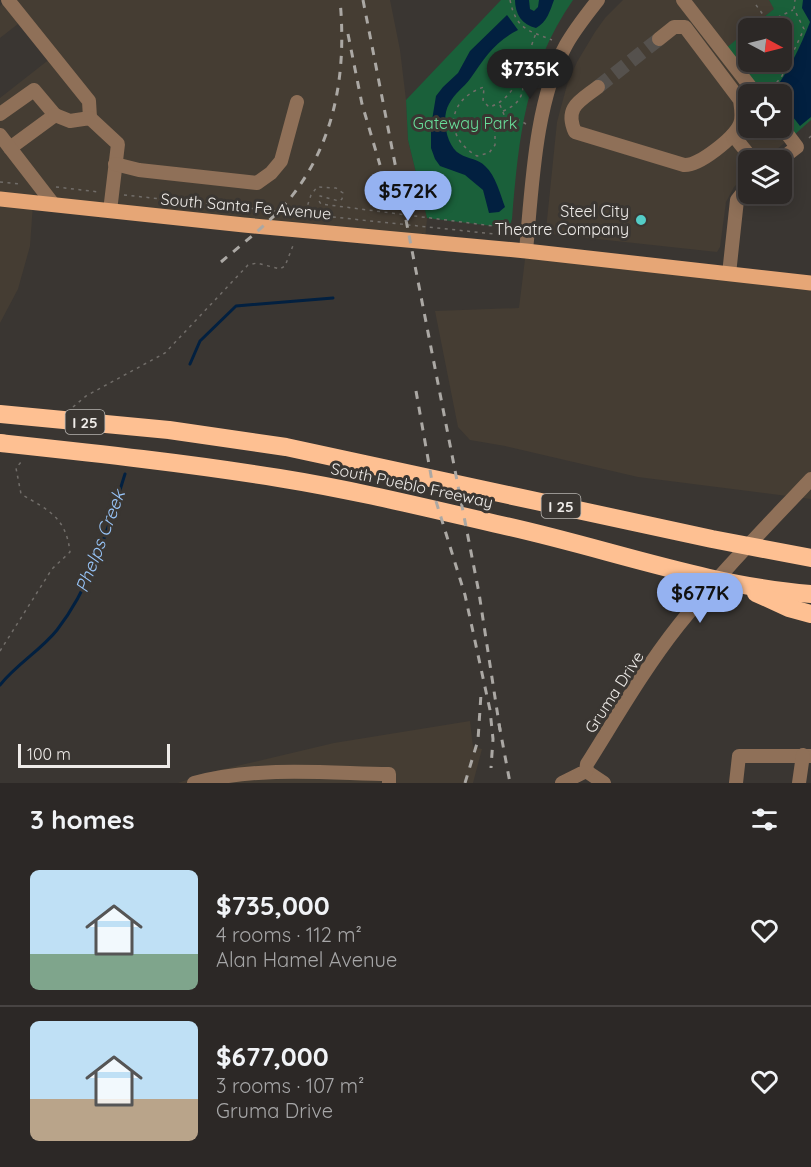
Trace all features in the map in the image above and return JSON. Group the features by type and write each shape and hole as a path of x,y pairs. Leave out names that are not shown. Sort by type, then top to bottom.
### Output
{"highway":[{"name":"South Pueblo Freeway","path":"0,414 169,430 286,447 811,558"},
{"name":"South Pueblo Freeway","path":"0,443 128,457 280,478 364,493 735,584 811,594"},
{"path":"777,552 811,552"},
{"path":"735,584 789,608 811,614"}],"main road":[{"name":"South Santa Fe Avenue","path":"0,199 526,250 811,283"}],"street":[{"path":"8,0 89,101 90,118 118,144 110,211"},
{"path":"526,250 538,142 551,81 566,45 598,0"},
{"path":"683,0 748,84"},
{"path":"598,87 571,112 570,121 575,132 684,165 699,162 732,135 740,124 742,113 740,100 685,27 674,27 659,39"},
{"path":"0,114 34,90 55,116 70,121 90,118"},
{"path":"115,164 140,170 257,183 271,173 281,161 297,102"},
{"path":"10,148 55,116"},
{"path":"0,135 54,205"},
{"path":"732,135 745,150"},
{"path":"790,138 797,147 792,151"},
{"path":"729,274 738,199"},
{"name":"Gruma Drive","path":"586,771 587,764 636,686 678,626 811,479"},
{"path":"736,783 738,756 807,755 799,783"},
{"path":"562,783 586,771 604,783"},
{"path":"194,783 222,776 280,772 389,774 389,783"}],"path":[{"path":"510,0 513,16 519,23 552,40"},
{"path":"776,84 782,76 804,29 794,9 795,0"},
{"path":"756,5 767,20 772,20 794,9"},
{"path":"526,123 505,118 495,126 495,145 489,153 477,156 467,150 457,138 453,124 456,106 471,91 484,87 483,101 489,107 500,104 514,89 536,33"},
{"path":"503,111 512,107 521,97 523,85 518,78"},
{"path":"500,104 505,118"},
{"path":"0,182 504,236 518,230"},
{"path":"310,195 317,186 336,188 343,193 342,199 339,201 320,196 321,204 502,227 512,229 514,232"}],"shaded area":[{"path":"7,0 390,0 400,50 408,140 427,218 425,240 33,204 30,246 18,289 0,323 0,98 51,58 23,20 0,38 0,6"},
{"path":"623,0 769,0 775,9 762,18 738,18 738,72 748,72 748,84 738,84 738,138 790,138 776,150 738,150 738,183 726,202 720,247 717,252 551,234 546,230 557,122 567,85 577,62 605,18"},
{"path":"526,251 811,283 811,499 638,477 470,440 458,427 435,311 519,308"},
{"path":"470,721 473,747 482,749 473,783 178,783 207,773 334,743"}],"green space":[{"name":"Gateway Park","path":"501,0 573,0 544,52 534,78 522,132 510,225 493,226 427,218 408,140 406,100"},
{"path":"769,0 811,0 811,120 794,135 792,132 792,84 753,84 743,72 792,72 792,18 763,18 774,9"},
{"path":"738,38 738,65 725,49"}],"water":[{"path":"515,0 529,0 530,9 534,11 538,7 539,0 554,0 545,19 536,28 520,18"},
{"path":"803,0 811,0 811,117 800,126 792,116 792,84 778,84 786,72 792,72 792,62 810,22 802,8"},
{"path":"507,15 518,30 502,40 491,51 451,100 445,116 446,131 451,145 463,156 483,164 495,180 505,207 499,212 489,213 483,190 465,175 440,166 435,159 431,148 431,126 436,96 458,73 470,51"}],"waterway":[{"name":"Phelps Creek","path":"190,364 200,341 236,306 333,298"},
{"name":"Phelps Creek","path":"0,685 51,637 69,613 98,555 125,474"}],"tunnel":[{"path":"598,87 659,39"}],"railway":[{"path":"221,262 263,226 292,196 313,164 323,142 331,119 340,72 342,48 340,0"},
{"path":"363,0 479,593 500,730"},
{"path":"348,34 362,104 380,165"},
{"path":"416,391 435,498 465,595 490,710 493,739 491,768"},
{"path":"465,783 478,740 481,694"},
{"path":"499,724 510,783"}],"place":[{"name":"Steel City Theatre Company","path":"641,220"}]}
